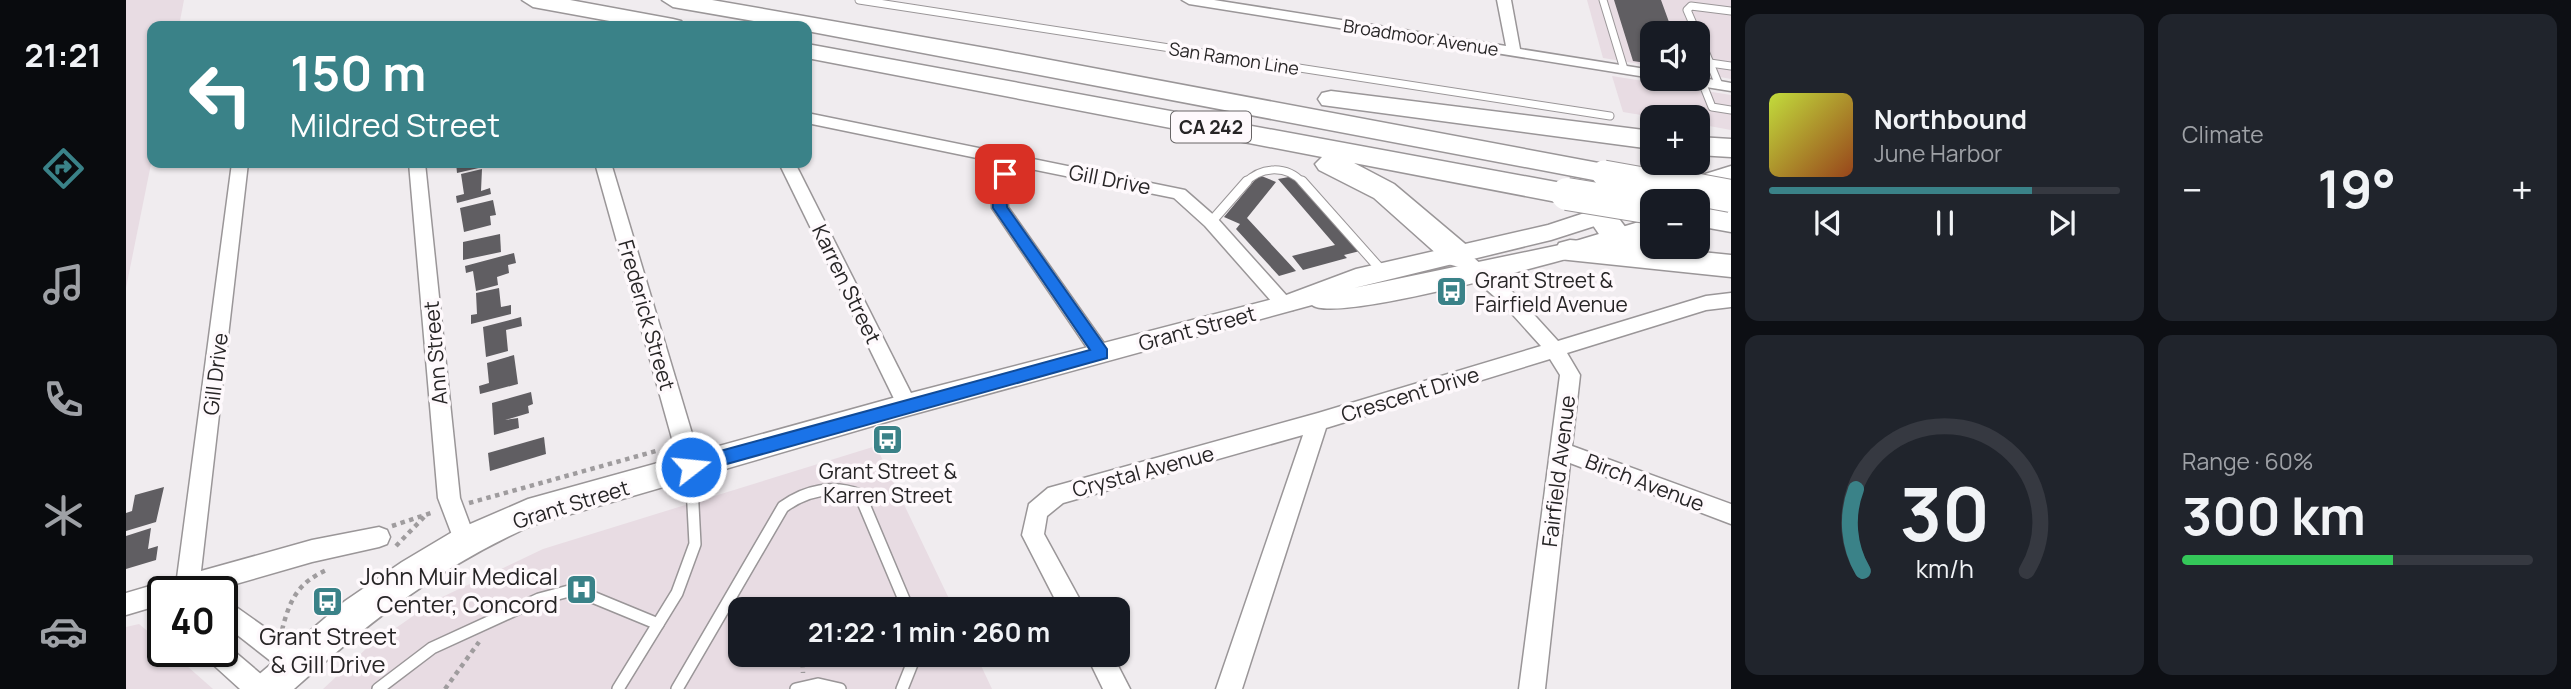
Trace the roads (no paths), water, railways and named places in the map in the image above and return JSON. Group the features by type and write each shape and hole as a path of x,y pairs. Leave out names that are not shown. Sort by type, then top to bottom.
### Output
{"highway":[{"path":"533,0 646,21"},
{"name":"CA 242","path":"673,0 792,21"},
{"name":"CA 242","path":"812,24 997,57 1731,197"},
{"name":"CA 242","path":"812,52 1640,206"},
{"path":"997,57 1020,52 1393,108 1640,139"},
{"path":"855,60 876,70 1343,168 1393,194 1469,264"},
{"path":"1710,218 1731,222"},
{"path":"1610,227 1640,247"},
{"path":"1570,251 1640,256"},
{"path":"1671,259 1731,266"}],"street":[{"name":"Broadmoor Avenue","path":"1189,0 1640,72"},
{"path":"1504,0 1514,52"},
{"name":"Gill Drive","path":"812,119 1166,189 1179,194 1211,222 1286,305"},
{"path":"1010,160 999,188 1000,208 1101,353"},
{"name":"Gill Drive","path":"193,576 239,168"},
{"name":"Ann Street","path":"417,168 449,498 465,541"},
{"name":"Frederick Street","path":"604,168 691,467"},
{"name":"Karren Street","path":"789,168 907,405"},
{"name":"Grant Street","path":"268,689 283,655 357,612 465,541 528,513 907,405 1286,305 1356,278 1382,272 1570,251 1610,227 1731,173"},
{"path":"1710,205 1731,197"},
{"name":"Grant Street","path":"1286,305 1373,296 1469,264 1551,232 1640,226"},
{"name":"Fairfield Avenue","path":"1469,264 1557,349 1570,375 1532,689"},
{"name":"Crescent Drive","path":"1229,689 1318,422 1720,299 1731,299"},
{"name":"Crystal Avenue","path":"1067,597 1033,535 1037,512 1056,495 1318,422"},
{"name":"Birch Avenue","path":"1559,450 1731,514"},
{"path":"233,576 312,551 385,542"},
{"path":"126,604 147,598"},
{"path":"238,620 283,655"},
{"path":"235,667 259,689"},
{"path":"1105,667 1117,689"}],"lane":[{"name":"San Ramon Line","path":"859,0 1609,116"},
{"path":"1603,0 1624,69"},
{"path":"1692,21 1687,10 1690,6 1731,11"},
{"path":"1710,63 1731,66"},
{"path":"1710,63 1725,86"},
{"path":"1706,91 1712,107 1731,110"},
{"path":"1211,222 1255,172 1265,169 1295,174 1382,272"},
{"path":"618,689 677,593 695,544 691,467"},
{"path":"731,597 783,508 793,499 841,487 860,495 903,597"},
{"path":"378,689 432,648 492,623 539,599 569,591 590,596 658,624"},
{"path":"677,689 728,602"},
{"path":"902,689 911,667"},
{"path":"796,689 803,685 828,684 840,689"}],"place":[{"name":"Grant Street & Fairfield Avenue","path":"1452,292"},
{"name":"Grant Street & Karren Street","path":"888,439"},
{"name":"John Muir Medical Center, Concord","path":"581,589"},
{"name":"Grant Street & Gill Drive","path":"328,601"}]}
